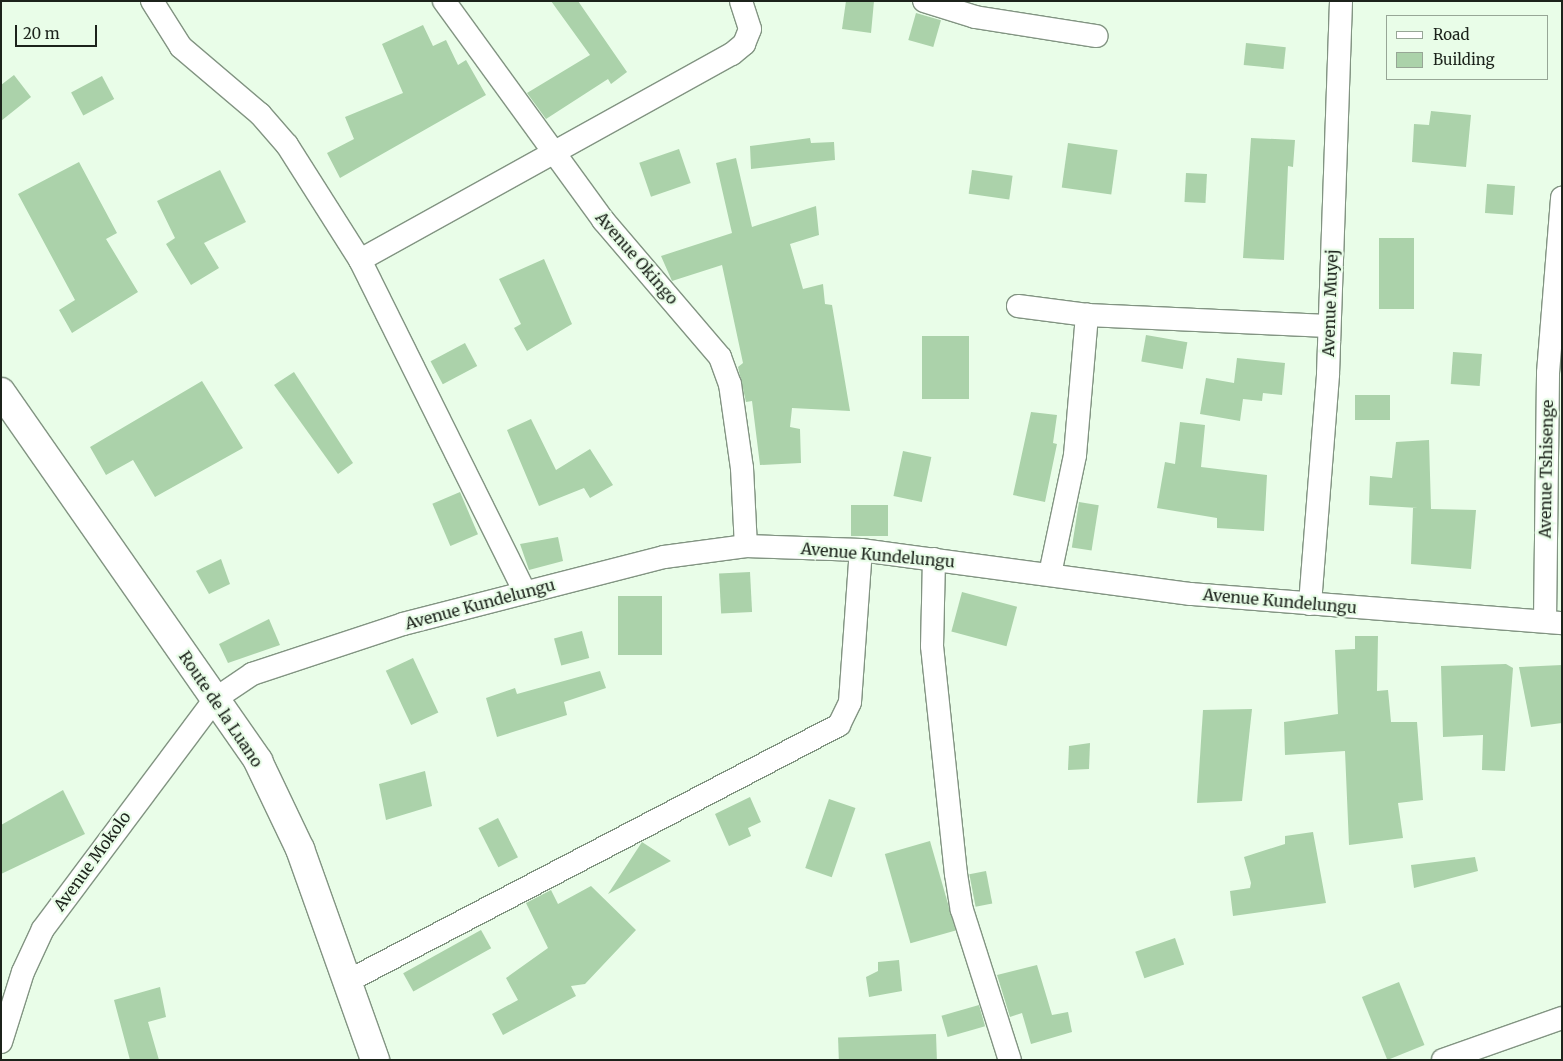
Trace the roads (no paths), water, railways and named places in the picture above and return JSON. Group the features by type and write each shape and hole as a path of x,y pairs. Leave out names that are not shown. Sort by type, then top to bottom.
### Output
{"street":[{"path":"152,1 181,47 260,114 287,145 360,260 525,592"},
{"name":"Avenue Okingo","path":"444,1 554,156 720,357 730,384 742,468 746,546"},
{"path":"360,260 554,156 732,54 744,44 750,29 741,1"},
{"path":"924,1 975,17 1097,36"},
{"name":"Avenue Muyej","path":"1310,604 1328,326 1341,1"},
{"name":"Avenue Tshisenge","path":"1553,622 1548,373 1562,198"},
{"path":"1018,306 1087,315 1328,326"},
{"path":"1050,574 1075,454 1087,315"},
{"name":"Route de la Luano","path":"1,392 215,699 281,805 348,981 375,1060"},
{"name":"Avenue Kundelungu","path":"215,699 252,674 312,651 525,592 664,557 746,546 861,550 1310,604 1553,622"},
{"path":"348,981 834,730 850,702 861,550"},
{"path":"934,559 932,646 956,874 962,910 1010,1060"},
{"name":"Avenue Mokolo","path":"1,1042 24,972 43,929 215,699"},
{"path":"1443,1060 1562,1018"}]}
